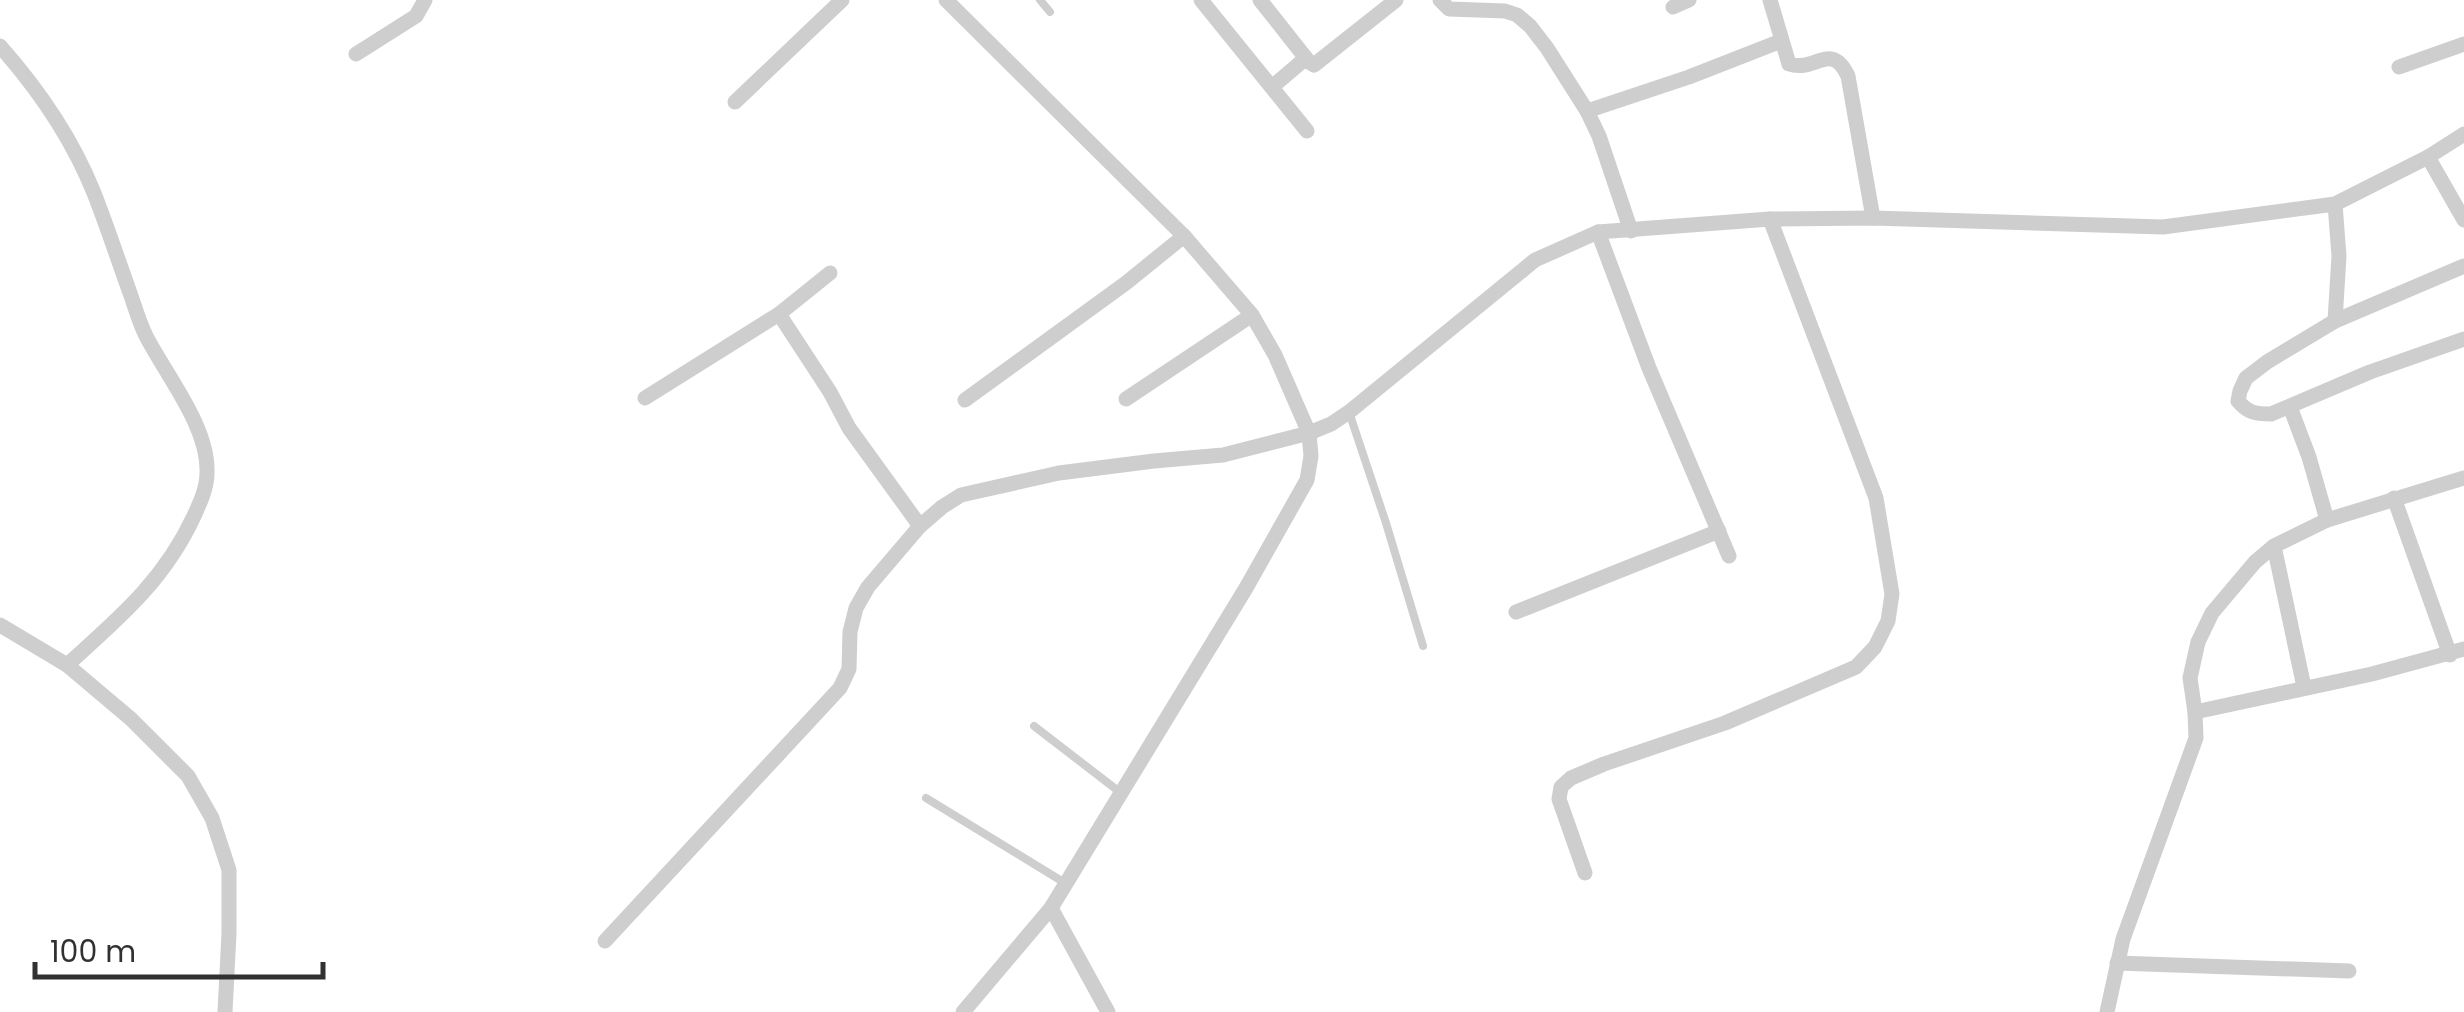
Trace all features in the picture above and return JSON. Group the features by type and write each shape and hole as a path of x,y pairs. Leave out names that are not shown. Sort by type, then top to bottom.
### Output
{"street":[{"path":"356,54 416,16 425,0"},
{"path":"735,102 842,0"},
{"path":"946,0 1216,270 1252,315 1275,355 1309,433 1311,456 1306,480 1246,588 1051,908 963,1012"},
{"path":"1201,0 1307,131"},
{"path":"1260,0 1314,65 1396,0"},
{"path":"1440,0 1449,9 1505,11 1530,26 1587,111 1631,230"},
{"path":"1673,7 1689,0"},
{"path":"1770,0 1790,64 1798,67 1826,58 1836,59 1848,76 1873,218"},
{"path":"1587,111 1782,42"},
{"path":"2399,67 2464,44"},
{"path":"0,46 52,111 92,188 145,334 186,402 205,452 203,496 177,549 132,607 67,665"},
{"path":"1272,87 1306,58"},
{"path":"605,941 840,688 849,670 850,632 856,608 868,587 920,526 961,494 1059,473 1222,456 1309,433 1348,412 1535,260 1598,232 1770,219 1873,218 2164,227 2335,204 2428,157 2464,134"},
{"path":"2428,157 2464,220"},
{"path":"2335,204 2339,256 2335,321"},
{"path":"1585,874 1559,800 1561,787 1604,764 1725,723 1856,667 1875,648 1888,621 1892,594 1876,498 1770,219"},
{"path":"1598,232 1649,368 1729,556"},
{"path":"965,400 1184,236"},
{"path":"2464,266 2335,321 2246,378 2238,400 2245,410 2271,414 2370,372 2464,339"},
{"path":"645,398 779,314 830,273"},
{"path":"779,314 849,428 920,526"},
{"path":"1126,400 1252,315"},
{"path":"2290,407 2327,520"},
{"path":"2107,1012 2123,939 2196,738 2190,678 2198,642 2212,612 2274,546 2327,520 2464,478"},
{"path":"2195,712 2457,652 2394,498"},
{"path":"1516,612 1719,531"},
{"path":"2274,546 2304,687"},
{"path":"0,625 67,665 131,719 188,776 212,818 229,870 224,1012"},
{"path":"1051,908 1108,1012"},
{"path":"2117,963 2349,971"}],"lane":[{"path":"1040,0 1050,12"},
{"path":"1348,412 1423,646"},
{"path":"1034,726 1121,792"},
{"path":"926,798 1065,884"}]}
